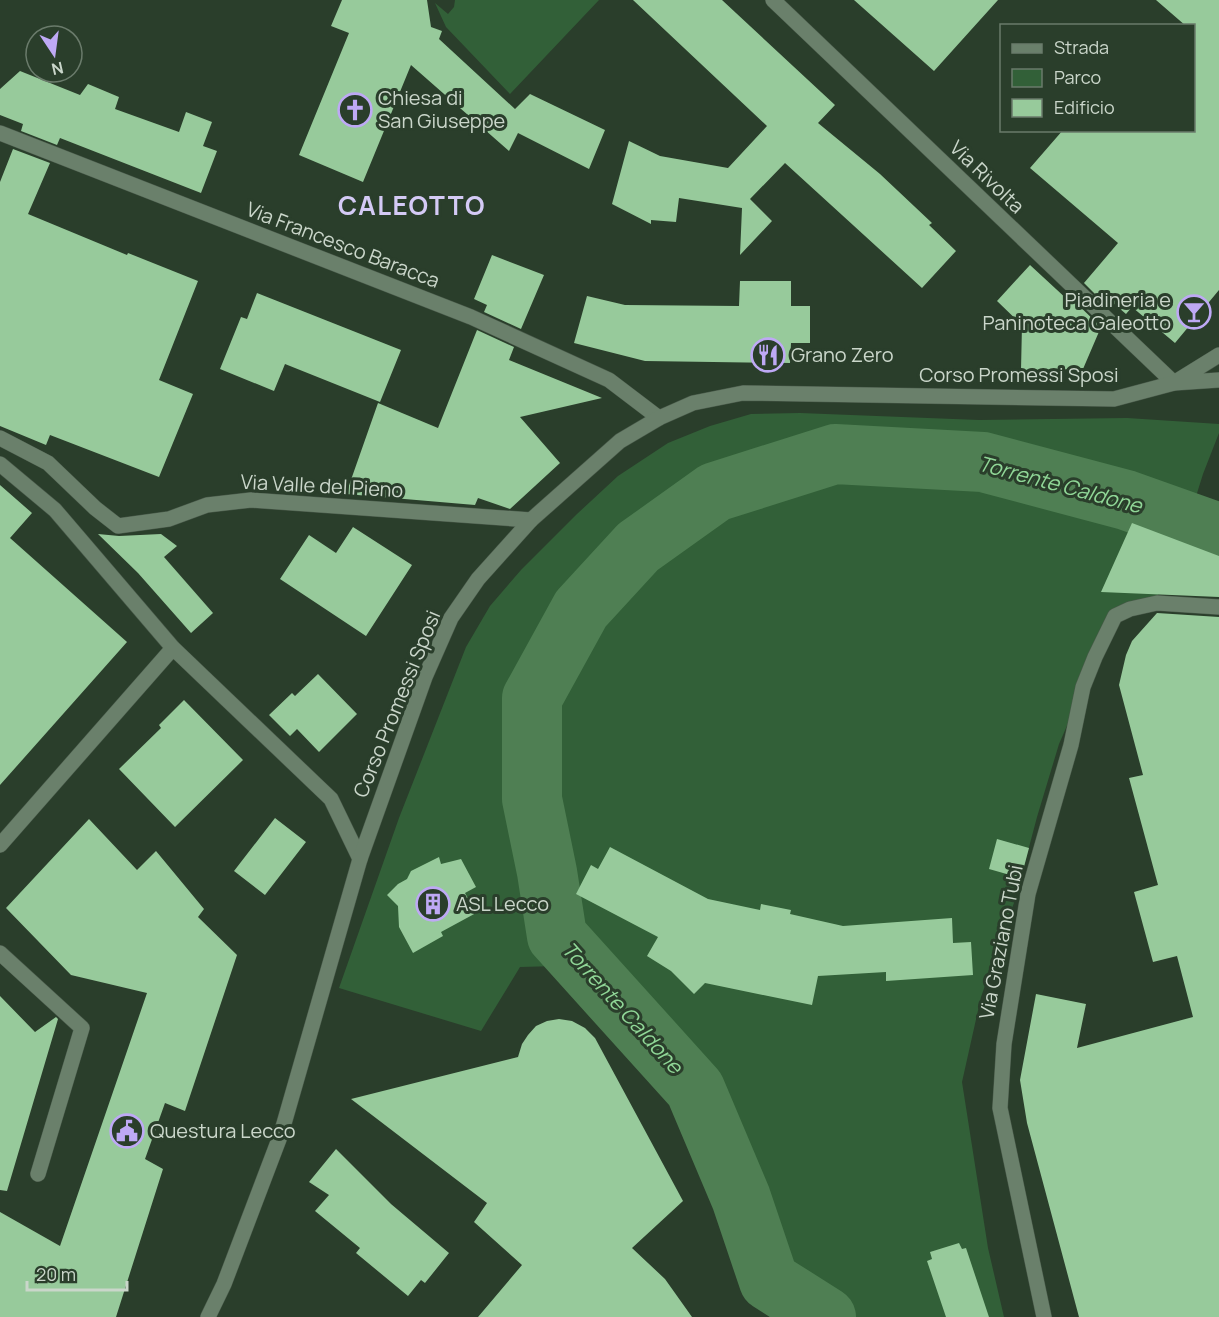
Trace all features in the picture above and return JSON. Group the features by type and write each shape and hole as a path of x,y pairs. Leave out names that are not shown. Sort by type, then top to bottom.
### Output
{"street":[{"name":"Via Rivolta","path":"773,0 1174,383"},
{"name":"Via Francesco Baracca","path":"0,133 471,317 609,380 659,418"},
{"name":"Corso Promessi Sposi","path":"1174,383 1219,356"},
{"name":"Corso Promessi Sposi","path":"208,1317 224,1284 281,1134 360,859 425,677 451,618 478,579 531,520 620,441 659,418 693,403 743,393 1114,399 1174,383 1219,380"},
{"name":"Via Valle del Pieno","path":"0,438 48,463 95,508 118,526 169,519 207,505 251,500 531,520"},
{"name":"Corso Promessi Sposi","path":"0,464 55,510 173,648 331,799 360,859"},
{"name":"Via Graziano Tubi","path":"1044,1317 1000,1108 1004,1044 1028,894 1071,745 1083,687 1115,616 1130,609 1157,603 1219,607"},
{"path":"0,845 173,648"},
{"path":"0,953 82,1028 38,1174"}],"green space":[{"path":"455,0 599,0 510,94 446,27 435,3 448,14 454,7"},
{"path":"800,413 979,420 1127,418 1219,424 1219,433 1188,522 1178,540 1154,606 1115,616 1059,744 1015,900 981,997 962,1082 988,1248 1004,1317 800,1317 781,1308 750,1275 743,1257 741,1198 695,1089 626,1013 557,966 520,967 481,1031 339,988 399,818 466,647 490,606 521,570 618,476 668,443 710,426 751,414"}],"building":[{"name":"Chiesa di San Giuseppe","path":"342,0 427,0 431,27 442,31 439,39 515,109 530,94 605,130 589,169 518,133 509,151 411,65 363,182 299,155 349,33 331,26"},
{"path":"633,0 722,0 835,105 818,123 880,174 932,223 929,225 956,251 922,288 785,163 750,199 772,221 740,255 742,208 679,198 676,222 651,220 651,224 612,204 629,141 660,156 728,168 767,126"},
{"path":"854,0 998,0 934,71"},
{"path":"1156,0 1219,0 1219,290 1175,343 1132,307 1126,314 1112,302 1109,308 1084,283 1118,243 1030,168 1061,132 1195,132 1195,24 1184,24"},
{"path":"20,71 24,73 24,84 52,84 80,95 88,84 119,97 115,109 179,132 186,112 212,122 203,146 217,151 201,193 60,138 57,145 21,131 23,124 0,115 0,89"},
{"path":"13,149 50,163 28,214 127,255 128,253 198,281 159,380 193,394 159,477 50,435 46,445 0,426 0,182"},
{"path":"492,255 544,275 521,329 484,312 487,305 474,299"},
{"path":"1030,265 1069,301 1071,298 1101,327 1083,369 1021,370 1022,325 997,301"},
{"path":"740,281 791,281 791,306 810,306 810,343 791,343 790,363 645,361 574,343 587,296 625,305 739,306"},
{"path":"257,293 401,350 380,402 285,364 274,391 220,369 241,317 247,319"},
{"path":"477,330 514,347 509,360 602,398 520,417 560,463 510,509 478,498 475,505 346,494 378,403 438,428"},
{"path":"0,485 32,513 10,538 127,642 0,785"},
{"path":"1132,523 1219,556 1219,597 1101,592"},
{"path":"353,527 412,565 366,636 280,579 309,535 336,553"},
{"path":"98,534 119,536 161,534 177,546 164,557 213,613 191,633 138,573"},
{"path":"1157,613 1219,617 1219,1317 1079,1317 1027,1123 1020,1080 1036,994 1086,1004 1077,1048 1193,1017 1177,956 1153,962 1134,892 1158,885 1129,778 1143,775 1119,685 1132,641"},
{"path":"318,674 357,714 319,752 297,729 290,736 269,715 292,693 295,696"},
{"path":"184,700 243,760 175,827 119,769 161,728 159,725"},
{"path":"275,818 306,842 265,895 234,871"},
{"path":"89,819 137,870 156,851 204,909 198,917 237,955 185,1111 165,1103 145,1159 163,1169 116,1317 0,1317 0,1212 60,1246 147,993 71,975 6,908"},
{"path":"997,839 1029,848 1021,878 989,869"},
{"path":"610,847 708,899 760,910 761,904 791,910 790,914 843,926 952,918 953,943 971,942 973,975 886,981 886,972 818,976 812,1005 705,983 694,994 671,971 647,956 658,937 576,894 591,865 598,869"},
{"name":"ASL Lecco","path":"439,857 441,864 461,859 476,887 465,893 476,913 441,932 443,936 413,953 399,927 398,906 387,895 407,879 411,871"},
{"path":"0,996 35,1032 56,1017 58,1019 7,1191 0,1190"},
{"path":"559,1019 572,1021 585,1028 595,1038 683,1201 632,1248 665,1279 692,1317 478,1317 522,1265 474,1222 487,1203 351,1099 518,1057 522,1044 536,1026"},
{"path":"336,1149 391,1204 449,1253 425,1283 421,1280 408,1296 356,1253 360,1248 315,1211 329,1195 309,1182"},
{"path":"959,1243 962,1249 966,1248 989,1317 946,1317 927,1261 932,1259 930,1252"}],"waterway":[{"name":"Torrente Caldone","path":"826,1317 769,1281 741,1198 695,1089 557,936 532,799 532,698 581,609 638,547 715,492 835,454 983,462 1126,500 1219,533"}],"place":[{"name":"Chiesa di San Giuseppe","path":"355,110"},
{"name":"Piadineria e Paninoteca Galeotto","path":"1194,312"},
{"name":"Grano Zero","path":"768,355"},
{"name":"ASL Lecco","path":"433,904"},
{"name":"Questura Lecco","path":"127,1131"}],"district":[{"name":"CALEOTTO","path":"412,206"}]}
